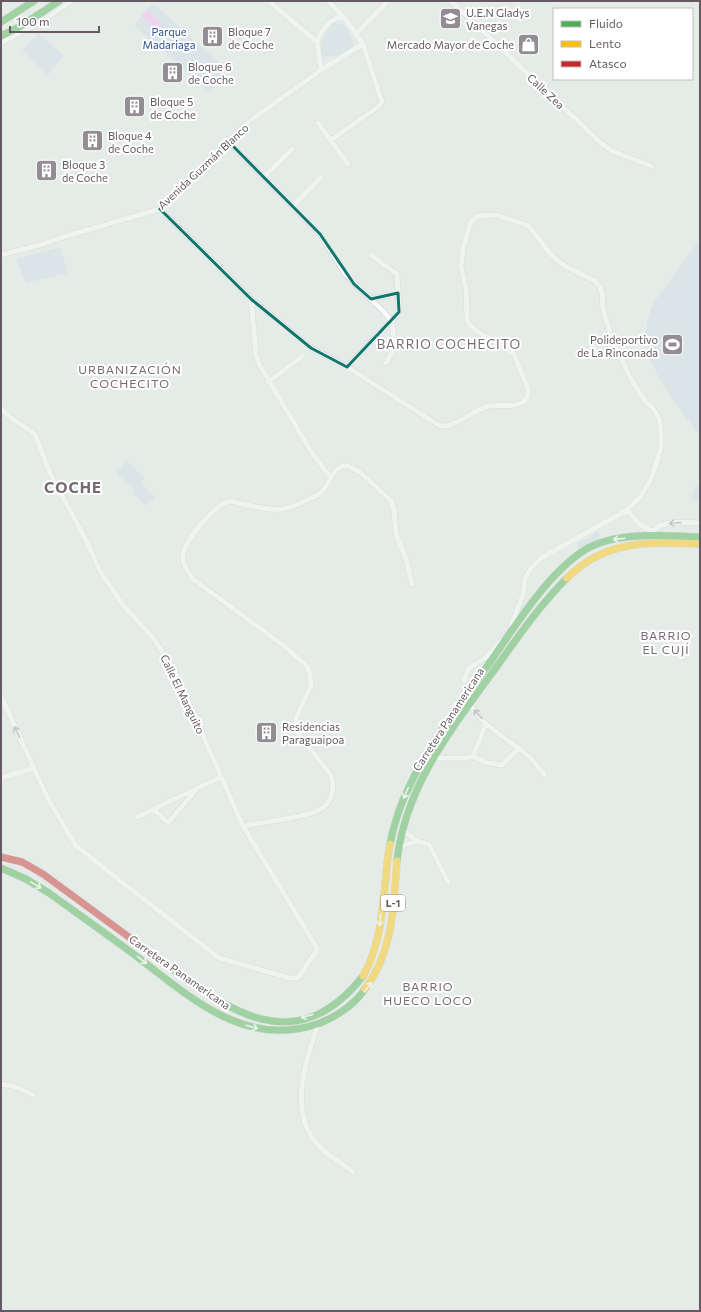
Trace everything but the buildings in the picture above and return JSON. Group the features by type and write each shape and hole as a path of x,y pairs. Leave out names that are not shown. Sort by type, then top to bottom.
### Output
{"main road":[{"path":"1,22 34,1"},
{"path":"1,36 21,26 59,1"},
{"name":"Carretera Panamericana","path":"1,856 22,862 43,874 186,980 242,1014 259,1020 282,1021 315,1014 334,1006 349,995 369,965 380,930 387,865 400,806 419,763 487,660 540,593 577,557 590,548 604,543 649,534 700,537"},
{"name":"Carretera Panamericana","path":"1,868 12,872 41,888 211,1010 230,1020 265,1030 289,1030 318,1024 337,1016 355,1003 373,979 380,965 391,928 400,847 419,785 434,758 469,704 545,601 568,577 590,560 609,550 643,543 700,544"}],"street":[{"path":"1,43 42,21 72,1"},
{"path":"269,1 317,42"},
{"path":"328,1 343,16 363,44 382,102 378,107 331,140"},
{"path":"356,34 388,1"},
{"name":"Calle Zea","path":"451,1 601,143 612,151 651,166"},
{"path":"321,70 317,42 322,29 332,19 343,16"},
{"name":"Avenida Guzmán Blanco","path":"1,255 40,246 63,237 160,209 251,120 321,70 363,44"},
{"path":"318,123 348,164"},
{"path":"228,141 320,234 346,275 392,322 394,340 392,352 386,363"},
{"path":"264,177 292,149"},
{"path":"293,206 321,177"},
{"path":"160,209 251,299 311,348 347,367 440,426 452,425 476,410 490,406 523,403 528,395 528,389 514,354 472,327 467,320 466,288 461,267 462,248 471,221 474,218 496,215 528,226 552,256 595,281 600,287 603,310 612,339 632,381 646,402 652,407 658,418 662,437 661,448 651,479 641,496 627,510 541,558 531,568 525,579 523,594 506,635 487,660 469,668 464,681"},
{"path":"347,367 392,322 399,312 396,273 371,256"},
{"path":"371,299 398,293"},
{"path":"251,299 256,354 268,382 312,453 331,478"},
{"path":"268,382 303,356"},
{"name":"Calle El Manguito","path":"1,408 7,415 35,434 50,472 86,540 100,571 123,605 154,639 174,670 243,826 315,945 317,950 300,976 298,978 290,978 219,958 213,954 76,846 48,799 34,768"},
{"path":"1,418 7,415"},
{"path":"243,826 320,810 330,799 334,783 331,775 301,738 296,726 296,718 311,686 310,674 301,659 193,579 184,566 183,554 189,540 210,515 224,503 230,501 279,509 290,507 318,494 324,489 341,466 351,466 387,496 393,506 396,534 406,559 412,584"},
{"path":"627,510 649,534 658,526 676,522 700,523"},
{"path":"1,696 34,768 1,778"},
{"path":"469,704 486,724 531,758 544,774"},
{"path":"473,756 486,724"},
{"path":"434,758 467,758 473,756 487,763 502,765 519,748"},
{"path":"137,817 221,777"},
{"path":"153,809 166,822 171,822 197,788"},
{"path":"404,831 417,841 429,844 448,882"},
{"path":"400,847 417,841"},
{"path":"318,1024 306,1061 302,1089 306,1123 319,1146 353,1172"},
{"path":"1,1084 16,1087 33,1094"}],"highlighted area":[{"path":"228,141 320,234 354,284 371,299 398,293 399,312 347,367 311,348 251,299 160,209"}],"green space":[{"name":"Parque Madariaga","path":"153,3 228,71 209,92 134,25"},
{"path":"340,22 348,30 354,45 342,55 323,57 321,53 323,40 332,24"},
{"path":"38,33 64,56 48,75 22,51"},
{"name":"Polideportivo de La Rinconada","path":"700,239 700,436 677,406 657,374 650,356 646,339 647,321 654,302"},
{"path":"60,247 68,273 26,283 16,259"},
{"path":"127,461 145,478 141,483 155,497 145,506 132,492 134,490 116,473"},
{"path":"695,486 700,487 700,502 691,499"},
{"path":"598,532 601,538 580,549 577,543"}],"shaded area":[{"path":"147,10 163,25 158,31 141,16"}],"traffic: fast":[{"path":"1,22 34,1"},
{"path":"1,36 21,26 59,1"},
{"path":"390,844 393,829 406,794 435,740 520,618 562,568 577,555 592,546 618,538 660,535 700,537"},
{"path":"397,861 409,809 432,761 461,716 519,636 546,600 567,578"},
{"path":"1,868 26,879 49,893 198,1002 220,1015 244,1024 268,1030 293,1030 320,1023 345,1009 356,1000 365,989"},
{"path":"137,943 192,983 220,1001 248,1015 277,1022 306,1019 334,1005 363,976"}],"traffic: slow":[{"path":"567,578 582,565 597,556 613,550 646,544 700,544"},
{"path":"363,976 376,945 380,928 390,844"},
{"path":"365,989 375,974 387,943 393,911 397,861"}],"traffic: jam":[{"path":"1,857 22,862 43,874 137,943"}],"place":[{"name":"U.E.N Gladys Vanegas","path":"450,18"},
{"name":"Bloque 7 de Coche","path":"213,37"},
{"name":"Mercado Mayor de Coche","path":"529,44"},
{"name":"Bloque 6 de Coche","path":"172,72"},
{"name":"Bloque 5 de Coche","path":"134,107"},
{"name":"Bloque 4 de Coche","path":"93,141"},
{"name":"Bloque 3 de Coche","path":"46,170"},
{"name":"Polideportivo de La Rinconada","path":"673,345"},
{"name":"Residencias Paraguaipoa","path":"267,732"}],"district":[{"name":"BARRIO COCHECITO","path":"449,344"},
{"name":"URBANIZACIÓN COCHECITO","path":"130,376"},
{"name":"COCHE","path":"73,487"},
{"name":"BARRIO EL CUJÍ","path":"666,642"},
{"name":"BARRIO HUECO LOCO","path":"428,993"}]}
